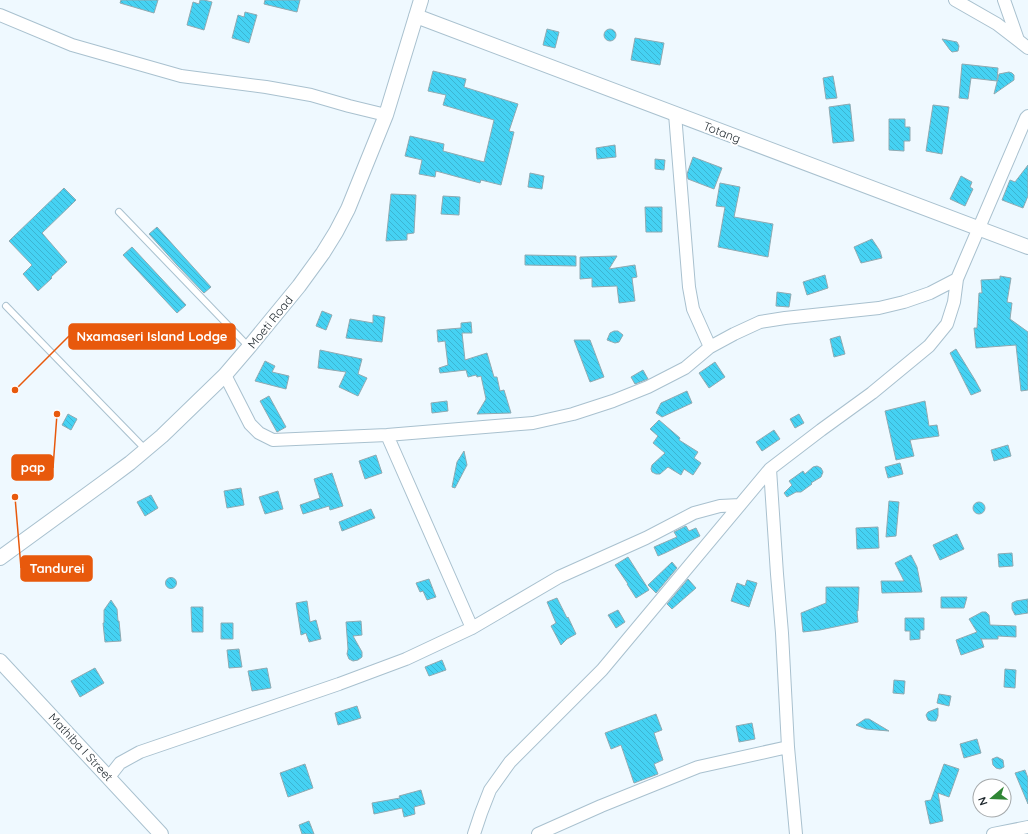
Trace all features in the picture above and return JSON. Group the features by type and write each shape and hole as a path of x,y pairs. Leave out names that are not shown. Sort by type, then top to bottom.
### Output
{"street":[{"name":"Moeti Road","path":"0,558 103,483 162,436 225,375 299,286 323,253 348,209 386,115 421,0"},
{"path":"955,0 997,24 1028,48"},
{"path":"1004,0 1018,40"},
{"path":"0,16 72,44 181,76 266,86 311,95 386,115"},
{"name":"Totang","path":"416,16 1028,247"},
{"path":"675,114 689,287 693,309 710,347"},
{"path":"474,834 490,790 510,762 602,670 770,469 872,392 929,346 947,324 954,302 957,279 1028,116"},
{"path":"225,375 250,424 259,433 273,440 387,435 533,423 573,414 613,401 648,387 685,368 710,347 760,322 879,308 904,302 930,293 957,279"},
{"path":"387,435 472,628"},
{"path":"770,469 782,633 788,747 796,834"},
{"path":"109,777 120,763 140,752 339,684 406,659 472,628 560,576 646,538 694,513 720,506 740,505"},
{"name":"Mathiba I Street","path":"0,661 161,834"},
{"path":"538,834 601,806 698,767 788,747"},
{"path":"993,834 1028,827"}],"lane":[{"path":"119,212 249,347"},
{"path":"6,306 146,450"}],"building":[{"path":"121,0 158,0 154,13 120,3"},
{"path":"200,0 212,2 204,30 187,25 193,2 199,4"},
{"path":"265,0 300,0 297,12 264,4"},
{"path":"245,12 257,15 249,43 232,38 238,15 244,17"},
{"path":"547,29 559,32 555,48 543,45"},
{"path":"612,29 615,30 615,40 608,41 605,40 604,33 605,30"},
{"path":"635,38 664,43 660,65 631,60"},
{"path":"942,39 957,42 959,46 958,51 952,52"},
{"path":"962,64 998,68 997,81 971,78 968,99 959,98"},
{"path":"433,71 466,79 464,87 518,104 509,131 514,132 501,185 481,180 480,183 436,171 435,177 419,174 422,160 405,156 410,136 444,144 443,151 484,162 494,120 443,105 446,95 428,91"},
{"path":"1009,72 1014,75 1014,80 994,94 999,74"},
{"path":"833,76 837,98 826,99 823,78"},
{"path":"850,104 854,141 833,143 829,107"},
{"path":"933,105 949,107 942,154 926,151"},
{"path":"889,119 905,119 905,127 910,127 910,141 904,141 904,151 889,150"},
{"path":"615,145 616,157 597,159 596,148"},
{"path":"693,157 722,168 714,189 688,179 687,174"},
{"path":"655,159 665,160 664,170 655,169"},
{"path":"1028,165 1028,196 1023,208 1002,200 1010,180 1015,182"},
{"path":"530,173 544,176 542,189 528,187"},
{"path":"961,176 972,182 970,187 973,189 965,206 950,199"},
{"path":"720,183 740,187 734,217 773,224 768,257 718,247 725,207 716,206"},
{"path":"64,188 76,200 42,233 67,262 38,291 23,274 32,265 9,241"},
{"path":"391,194 416,195 414,233 407,234 407,240 386,241"},
{"path":"443,196 460,197 459,215 441,214"},
{"path":"645,207 662,207 662,232 646,232"},
{"path":"157,227 211,287 204,293 149,234"},
{"path":"872,239 880,251 882,258 861,263 854,247"},
{"path":"132,247 186,305 177,313 123,255"},
{"path":"525,255 576,256 576,266 525,265"},
{"path":"617,256 609,269 635,265 637,277 632,278 635,301 619,303 617,286 592,287 592,278 580,279 580,257"},
{"path":"825,275 828,288 807,295 803,282"},
{"path":"1000,276 1011,278 1007,302 1012,303 1010,319 1028,332 1028,390 1021,391 1016,345 976,348 974,328 977,328 979,293 982,293 981,280 1000,279"},
{"path":"777,292 791,294 789,307 776,306"},
{"path":"322,311 332,315 326,330 316,326"},
{"path":"373,315 385,317 382,342 346,338 350,319 373,323"},
{"path":"471,322 472,333 462,333 465,360 487,353 494,377 497,377 500,391 504,390 511,413 477,414 486,399 481,376 477,377 476,375 468,377 466,370 440,373 439,368 448,365 445,341 438,342 437,330 461,328 461,323"},
{"path":"618,331 623,335 619,342 615,343 607,340 610,333"},
{"path":"840,336 845,354 834,357 830,339"},
{"path":"574,340 590,340 604,377 590,382"},
{"path":"956,349 981,391 971,395 950,353"},
{"path":"320,350 362,359 358,374 367,378 358,396 339,387 346,372 318,368"},
{"path":"265,361 275,366 272,372 289,376 286,389 255,381"},
{"path":"715,362 725,377 709,388 699,373"},
{"path":"643,370 648,379 635,384 631,377"},
{"path":"687,391 692,403 662,417 656,413 661,403"},
{"path":"269,396 286,427 277,432 260,401"},
{"path":"447,401 448,411 432,413 431,403"},
{"path":"925,401 929,426 937,425 939,436 910,440 914,456 896,460 885,411"},
{"path":"68,414 77,419 71,430 62,425"},
{"path":"799,414 804,423 795,428 790,419"},
{"path":"659,420 680,438 679,440 698,452 694,458 701,463 693,475 684,469 681,475 668,467 660,474 652,472 652,465 665,453 653,443 658,436 650,429"},
{"path":"774,430 780,439 762,451 756,442"},
{"path":"1008,445 1011,456 994,461 991,450"},
{"path":"464,451 467,465 455,488 452,487 457,462"},
{"path":"376,455 382,473 365,479 359,461"},
{"path":"900,463 903,474 888,478 885,467"},
{"path":"817,466 821,468 823,472 821,477 801,492 796,492 787,497 784,493 792,485 789,481 803,471 805,474 813,467"},
{"path":"332,473 343,506 330,510 329,506 303,514 300,505 320,498 314,479"},
{"path":"241,488 244,505 227,508 224,491"},
{"path":"278,491 283,509 265,514 259,497"},
{"path":"151,495 158,508 145,516 137,502"},
{"path":"889,501 899,502 896,536 886,537"},
{"path":"981,502 984,503 984,513 977,514 974,513 973,506 974,503"},
{"path":"371,509 375,518 342,531 339,522"},
{"path":"686,526 689,531 696,528 700,536 658,556 654,547 677,537 674,532"},
{"path":"878,527 879,548 857,549 856,528"},
{"path":"957,534 964,549 940,560 933,545"},
{"path":"1012,553 1013,566 999,567 998,554"},
{"path":"911,555 917,567 922,592 882,593 881,581 904,581 895,563"},
{"path":"628,557 649,590 636,598 615,565"},
{"path":"672,562 677,568 656,593 648,585"},
{"path":"171,577 175,579 177,583 175,587 171,589 167,587 165,583 167,579"},
{"path":"429,579 436,597 427,600 423,591 420,592 416,583"},
{"path":"688,579 696,588 672,609 667,604"},
{"path":"747,580 757,583 749,607 731,601 737,583 745,586"},
{"path":"826,587 859,587 857,611 858,622 803,632 801,613 826,603"},
{"path":"941,597 967,597 964,608 941,608"},
{"path":"557,598 576,634 567,639 561,645 551,626 556,623 547,602"},
{"path":"1028,599 1028,613 1015,615 1012,609 1012,603"},
{"path":"111,600 117,609 121,641 105,642 103,623 104,610"},
{"path":"307,601 310,622 316,620 321,639 309,642 306,633 301,635 296,603"},
{"path":"191,607 203,607 203,632 192,632"},
{"path":"618,610 625,622 616,628 608,615"},
{"path":"982,612 986,612 989,615 990,625 1016,626 1016,637 998,636 998,639 981,639 984,647 961,655 956,640 977,632 969,619"},
{"path":"905,618 924,618 924,630 920,630 920,639 910,640 910,631 905,631"},
{"path":"361,621 362,635 353,636 362,652 362,657 353,661 349,659 347,654 346,622"},
{"path":"221,623 233,623 233,639 221,639"},
{"path":"239,649 242,667 229,668 227,650"},
{"path":"442,660 446,670 429,676 425,667"},
{"path":"95,668 104,683 80,697 71,681"},
{"path":"267,668 271,688 252,691 248,671"},
{"path":"1005,669 1016,670 1015,688 1004,687"},
{"path":"894,680 905,681 904,694 893,693"},
{"path":"939,694 951,696 949,706 937,703"},
{"path":"357,706 361,718 338,725 335,713"},
{"path":"938,708 938,716 936,721 928,720 926,715 928,712"},
{"path":"656,714 662,730 654,733 663,760 654,764 658,774 634,783 621,745 611,749 605,733"},
{"path":"865,719 869,719 889,731 866,729 856,725"},
{"path":"752,723 755,739 739,742 736,726"},
{"path":"977,739 981,753 964,758 960,744"},
{"path":"997,757 1003,760 1004,767 1000,769 993,765 992,759"},
{"path":"305,764 313,788 288,797 280,773"},
{"path":"944,764 959,769 949,797 938,793 943,821 930,824 925,801 931,800"},
{"path":"1025,770 1028,778 1028,804 1015,773"},
{"path":"421,790 425,804 414,807 415,814 404,817 402,808 374,814 372,803 400,798 399,796"},
{"path":"309,821 314,834 302,834 299,825"}],"place":[{"name":"Nxamaseri Island Lodge","path":"15,390"},
{"name":"pap","path":"57,414"},
{"name":"Tandurei","path":"15,497"}]}
